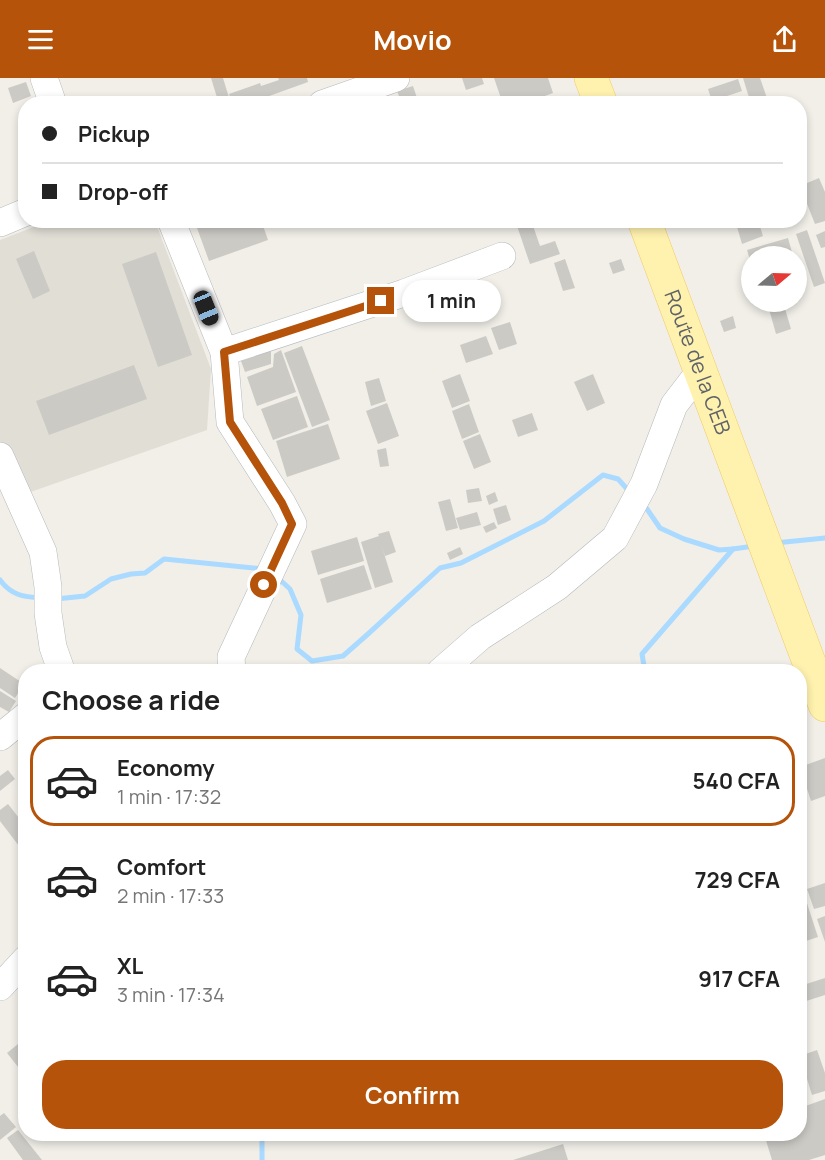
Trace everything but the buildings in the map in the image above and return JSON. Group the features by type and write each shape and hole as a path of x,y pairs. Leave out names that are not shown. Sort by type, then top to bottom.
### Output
{"main road":[{"path":"591,78 598,96"},
{"name":"Route de la CEB","path":"647,228 825,705"}],"street":[{"path":"44,78 50,96"},
{"path":"345,96 396,78"},
{"path":"0,223 18,215"},
{"path":"174,228 224,352 230,422 282,503 292,524 231,657 231,664"},
{"path":"224,352 404,293 502,256"},
{"path":"449,664 480,637 557,587 615,538 644,484 674,405 700,371"},
{"path":"0,456 43,552 48,586 48,613 58,664"},
{"path":"0,737 18,722"},
{"path":"0,987 18,967"}],"shaded area":[{"path":"31,228 158,228 211,369 207,430 22,495 0,444 0,240"}],"waterway":[{"path":"278,578 290,589 301,615 297,649 312,661 343,656 440,568 461,563 544,521 603,475 618,479 628,490"},
{"path":"647,509 660,528 684,539 719,550 733,549"},
{"path":"775,543 825,538"},
{"path":"644,664 642,654 733,549 754,546"},
{"path":"56,599 85,596 111,579 145,573 164,559 263,569"},
{"path":"0,580 18,594 41,598"},
{"path":"262,1141 262,1160"}],"route":[{"path":"264,585 292,524 282,503 230,422 224,352 381,301"}]}
